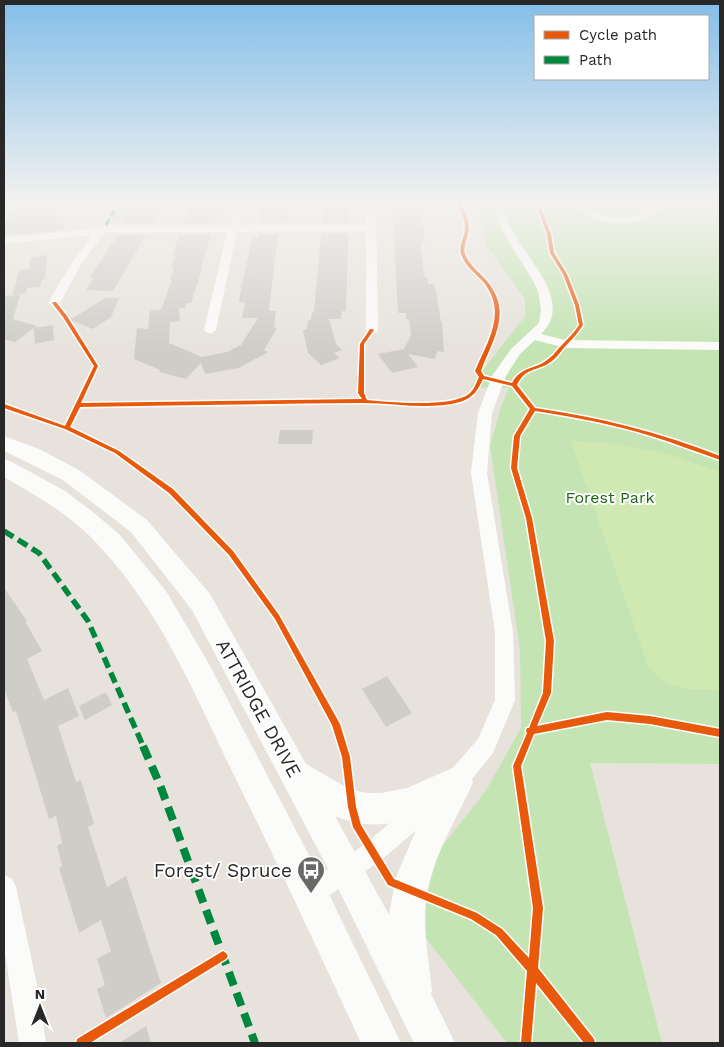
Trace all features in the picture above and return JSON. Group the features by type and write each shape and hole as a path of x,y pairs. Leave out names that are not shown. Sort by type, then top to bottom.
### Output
{"main road":[{"name":"ATTRIDGE DRIVE","path":"4,443 31,454 71,475 139,526 201,602 347,870 435,1043"},
{"name":"ATTRIDGE DRIVE","path":"4,467 57,497 86,519 110,542 156,598 199,672 311,894 381,1043"},
{"path":"296,775 352,807 377,811 405,806 457,782"},
{"path":"414,1005 407,927 410,892 426,845 457,782"}],"street":[{"path":"54,303 86,251"},
{"path":"210,330 229,251"},
{"path":"371,251 372,330"},
{"path":"311,894 372,853 457,782 486,746 504,700 504,632 479,473 485,413 496,381 515,352 545,324 547,304 537,280 519,251"},
{"path":"532,336 565,344 720,346"},
{"path":"4,887 26,994 32,1043"}],"green space":[{"name":"Forest Park","path":"491,251 720,251 720,764 590,763 662,1043 507,1043 425,937 422,912 439,850 485,792 521,728 520,650 490,446 501,407 509,388 470,387 525,316 525,299"},
{"path":"571,441 619,444 672,455 720,472 720,690 687,689 666,683 648,666"}],"building":[{"path":"107,251 137,251 113,291 86,290 94,277 90,277"},
{"path":"174,251 206,251 191,303 186,303 185,308 179,308 180,321 170,322 169,343 202,357 227,352 241,345 258,318 242,318 245,302 239,302 249,251 276,251 269,311 276,311 274,327 277,328 264,350 268,352 239,368 205,374 201,363 186,379 159,372 160,370 134,359 137,328 148,329 150,311 161,310 172,280 170,280 174,268 171,268 175,255 172,255"},
{"path":"319,251 348,251 346,311 342,311 341,319 329,319 336,344 342,350 334,353 340,358 321,365 308,353 303,330 307,329 308,320 311,320 312,312 314,312"},
{"path":"395,251 421,251 424,277 427,277 428,284 434,284 436,292 442,322 444,352 438,351 434,359 408,354 418,367 392,373 378,354 404,349 411,336 409,319 406,319 406,313 398,313"},
{"path":"47,255 45,279 42,279 40,287 27,288 26,293 13,295 19,270 30,269 30,258"},
{"path":"20,295 13,319 37,326 35,328 53,325 54,340 35,344 34,328 15,342 4,339 4,296"},
{"path":"105,298 119,298 111,317 93,329 70,320"},
{"path":"280,430 313,430 312,444 278,444"},
{"path":"4,588 27,621 25,621 42,651 27,659 44,700 68,688 79,716 58,726 76,782 81,780 94,824 88,827 107,887 126,876 161,983 106,1018 97,989 105,985 97,959 111,951 101,920 79,933 59,868 62,866 57,846 62,843 56,816 49,819 16,711 13,712 4,689"},
{"path":"387,676 412,713 386,727 362,689"},
{"path":"106,692 112,705 85,720 79,706"},
{"path":"146,1026 151,1043 119,1043"}],"marked path":[{"path":"4,531 39,553 88,621 160,785 255,1043"}],"cycle path":[{"path":"463,251 470,266 494,294 497,305 496,327 478,371 482,377 514,385 533,409 517,436 514,468 529,518 550,641 547,693 517,766 538,908 526,1043"},
{"path":"514,385 521,374 553,358 581,325 577,305 565,274 552,251"},
{"path":"54,303 65,316 96,366 67,428"},
{"path":"372,330 362,344 361,393 365,401 419,404 449,403 469,396 475,390 482,377"},
{"path":"77,405 365,401"},
{"path":"4,406 67,428 117,452 171,491 231,553 277,617 336,724 346,757 352,807 357,827 391,882 474,916 499,932 532,969 590,1043"},
{"path":"533,409 628,427 720,458"},
{"path":"530,731 607,716 650,720 720,733"},
{"path":"81,1043 223,956"}],"place":[{"name":"Forest/ Spruce","path":"311,894"}]}
